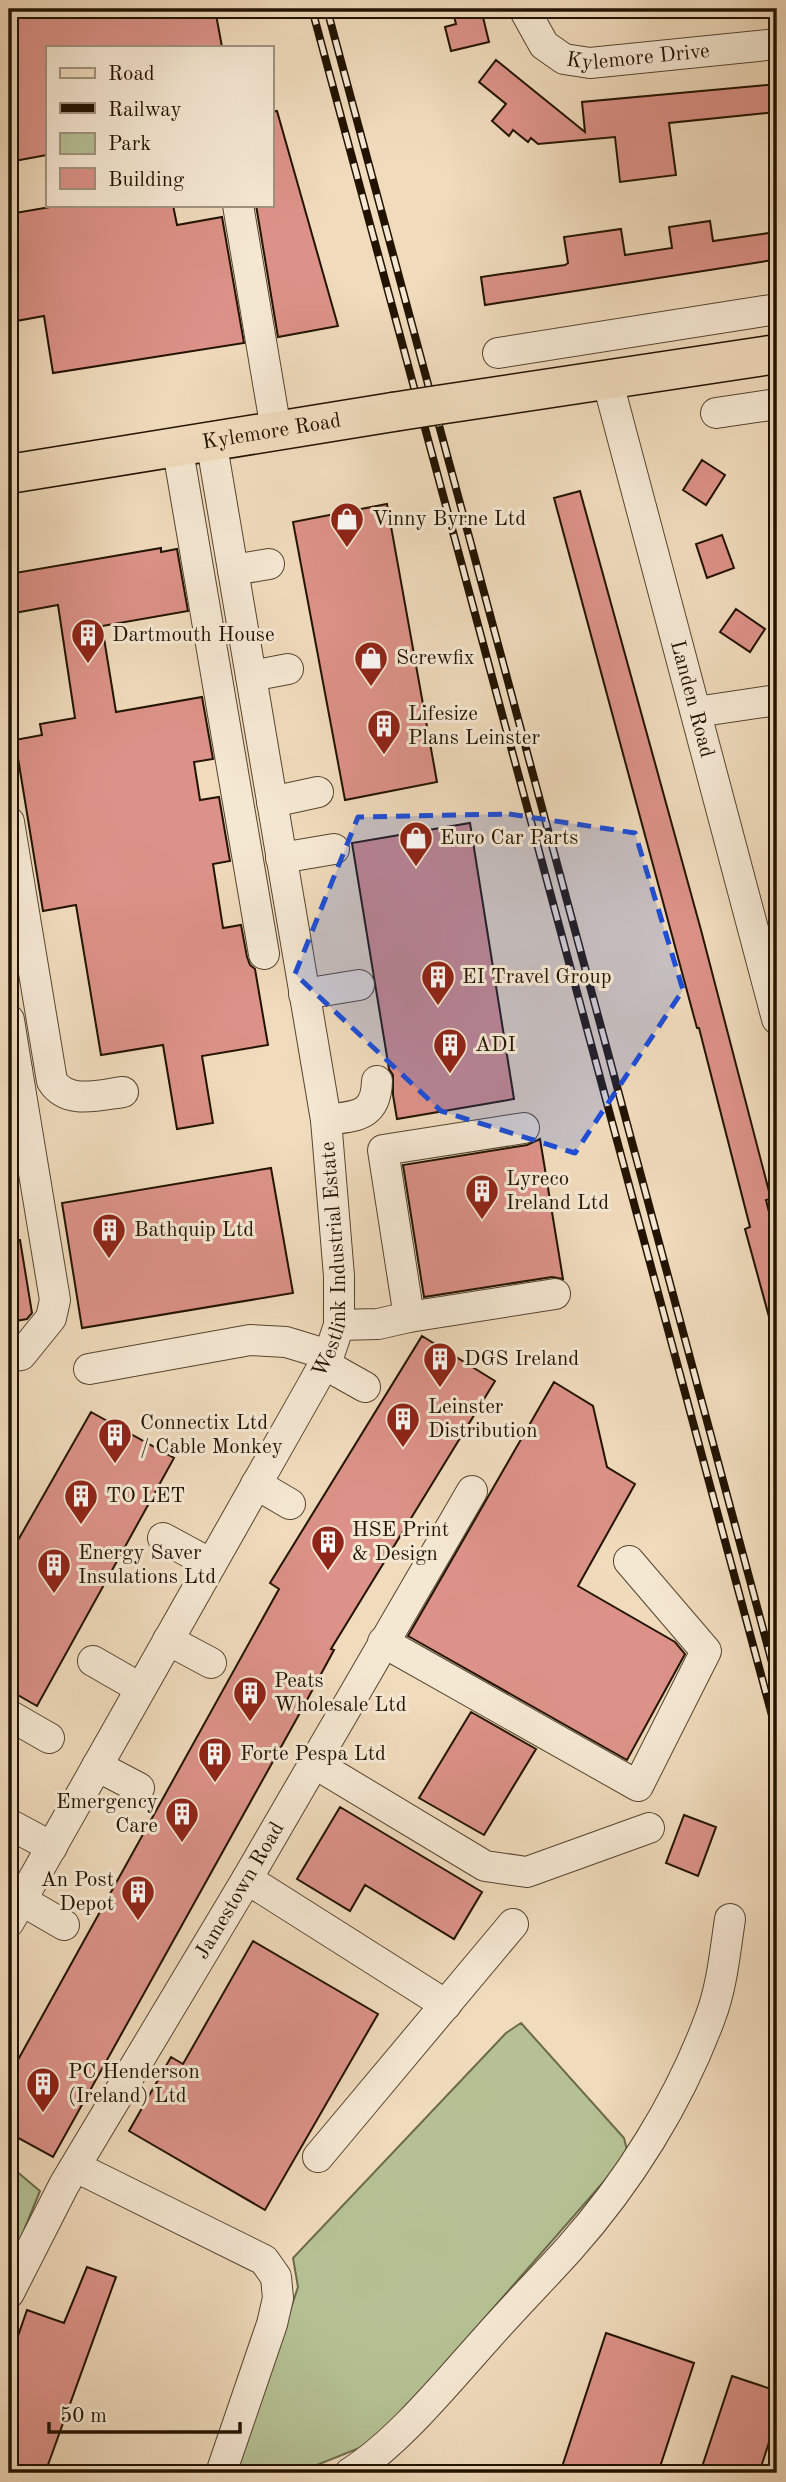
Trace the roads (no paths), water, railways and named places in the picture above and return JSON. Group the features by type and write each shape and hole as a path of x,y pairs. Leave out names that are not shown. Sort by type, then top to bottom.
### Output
{"main road":[{"name":"Kylemore Road","path":"9,474 194,442 777,354"}],"street":[{"name":"Kylemore Drive","path":"524,9 544,45 564,59 590,63 777,44"},
{"path":"238,206 276,430"},
{"path":"533,390 511,351 777,309"},
{"name":"Landen Road","path":"607,379 777,1019"},
{"path":"716,413 777,404"},
{"path":"194,442 264,954"},
{"name":"Westlink Industrial Estate","path":"15,1911 327,1360 339,1325 337,1250 326,1120 233,570 194,442"},
{"path":"233,570 269,564"},
{"path":"251,676 288,669"},
{"path":"696,712 777,700"},
{"path":"272,802 318,792"},
{"path":"9,822 51,1081 67,1096 123,1092"},
{"path":"281,858 334,849"},
{"path":"304,994 359,985"},
{"path":"9,1020 13,1066 55,1300 51,1318 20,1355 9,1357"},
{"path":"326,1120 364,1113 372,1107 377,1081"},
{"path":"409,1317 383,1150 524,1128"},
{"path":"339,1325 378,1324 555,1294"},
{"path":"89,1369 250,1340 286,1342 327,1360 365,1387"},
{"path":"256,1484 290,1504"},
{"name":"Jamestown Road","path":"9,2293 64,2185 247,1879 472,1491"},
{"path":"163,1538 211,1564"},
{"path":"383,1642 638,1786 706,1651 629,1561"},
{"path":"167,1640 211,1663"},
{"path":"93,1661 140,1688"},
{"path":"9,1715 49,1738"},
{"path":"314,1763 485,1866 527,1872 649,1828"},
{"path":"97,1766 139,1788"},
{"path":"9,1824 52,1847"},
{"path":"247,1879 446,2005"},
{"path":"15,1911 64,1925"},
{"path":"350,2473 383,2448 437,2394 571,2247 635,2164 671,2101 710,2018 720,1982 730,1919"},
{"path":"318,2157 513,1924"},
{"path":"76,2167 264,2260 275,2277 278,2298 272,2324 221,2473"}],"railway":[{"path":"312,9 777,1734"},
{"path":"327,9 777,1681"}],"place":[{"name":"Vinny Byrne Ltd","path":"347,549"},
{"name":"Dartmouth House","path":"88,665"},
{"name":"Screwfix","path":"371,688"},
{"name":"Lifesize Plans Leinster","path":"384,756"},
{"name":"Euro Car Parts","path":"416,868"},
{"name":"EI Travel Group","path":"438,1007"},
{"name":"ADI","path":"450,1075"},
{"name":"Lyreco Ireland Ltd","path":"482,1221"},
{"name":"Bathquip Ltd","path":"109,1260"},
{"name":"DGS Ireland","path":"440,1389"},
{"name":"Leinster Distribution","path":"403,1449"},
{"name":"Connectix Ltd / Cable Monkey","path":"115,1465"},
{"name":"TO LET","path":"81,1526"},
{"name":"HSE Print & Design","path":"328,1572"},
{"name":"Energy Saver Insulations Ltd","path":"54,1595"},
{"name":"Peats Wholesale Ltd","path":"250,1723"},
{"name":"Forte Pespa Ltd","path":"215,1784"},
{"name":"Emergency Care","path":"182,1844"},
{"name":"An Post Depot","path":"138,1922"},
{"name":"PC Henderson (Ireland) Ltd","path":"43,2114"}]}
